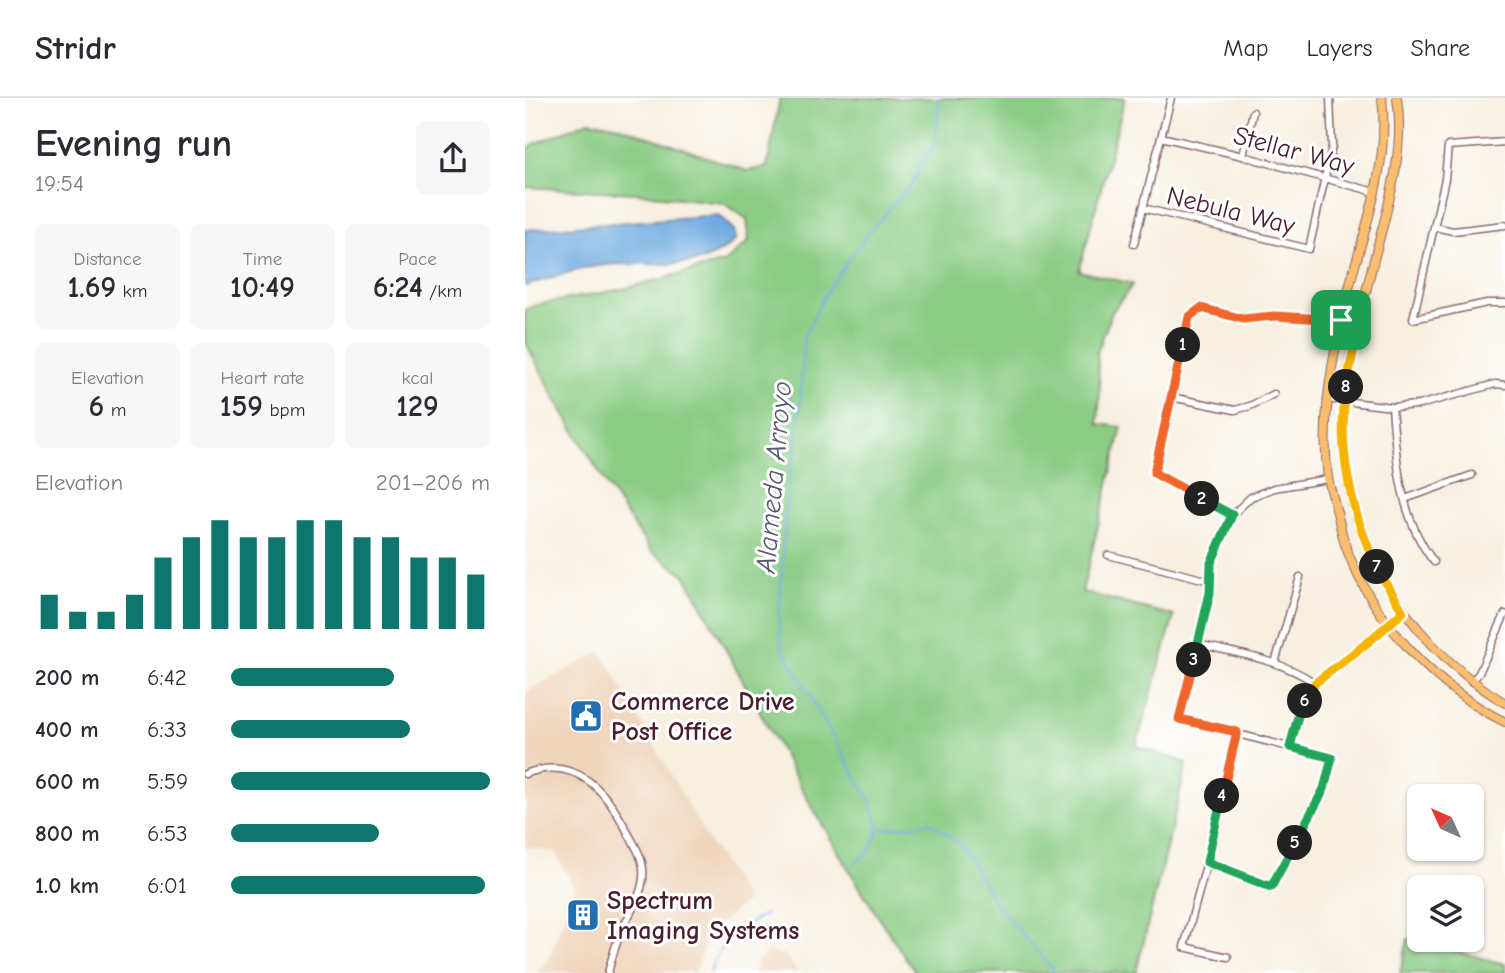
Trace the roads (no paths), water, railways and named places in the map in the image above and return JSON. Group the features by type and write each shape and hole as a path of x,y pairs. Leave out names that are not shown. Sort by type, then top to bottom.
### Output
{"main road":[{"path":"1382,98 1382,155 1375,192 1341,320 1327,399 1328,479 1347,550 1367,591 1388,625 1454,690 1505,722"},
{"path":"1397,98 1398,143 1390,193 1350,358 1344,401 1346,465 1353,510 1376,565 1403,612 1428,642 1472,681 1505,703"}],"street":[{"path":"1134,244 1171,98"},
{"path":"1325,178 1332,146 1330,98"},
{"path":"1243,156 1253,112"},
{"name":"Stellar Way","path":"1161,137 1375,192"},
{"path":"1505,142 1448,146 1445,179 1413,319 1487,303 1505,303"},
{"name":"Nebula Way","path":"1143,208 1309,249 1325,178"},
{"path":"1435,227 1453,231 1505,225"},
{"path":"1232,515 1154,473 1189,317 1201,308 1243,319 1274,316 1359,323"},
{"path":"1327,399 1392,407 1419,405 1495,384 1505,385"},
{"path":"1171,397 1235,410 1274,394"},
{"path":"1392,407 1396,455 1405,499 1419,543 1434,562"},
{"path":"1405,499 1472,475"},
{"path":"1207,862 1271,887 1324,789 1332,758 1179,719 1210,593 1211,563 1232,515 1251,496 1274,488 1328,479"},
{"path":"1108,555 1210,581"},
{"path":"1275,663 1300,577"},
{"path":"1290,747 1298,716 1315,683 1403,612"},
{"path":"1472,681 1479,673 1505,614"},
{"path":"1198,644 1275,663 1297,671 1315,683"},
{"path":"1228,957 1184,947 1237,732"},
{"path":"525,774 537,769 554,768 582,776 598,788 616,810 641,857 643,878 635,904 619,937 608,973"}],"water":[{"path":"718,215 734,230 736,239 705,259 688,263 598,266 525,286 525,230"}],"waterway":[{"name":"Alameda Arroyo","path":"853,865 869,852 879,830 872,804 781,646 779,619 787,486 798,438 804,336 828,289 865,237 912,184 936,139 939,98"},
{"path":"881,829 932,823 960,845 996,904 1056,973"},
{"name":"Alameda Arroyo","path":"710,973 724,944 747,924 767,914"}],"place":[{"name":"Commerce Drive Post Office","path":"586,716"},
{"name":"Spectrum Imaging Systems","path":"583,915"}]}
